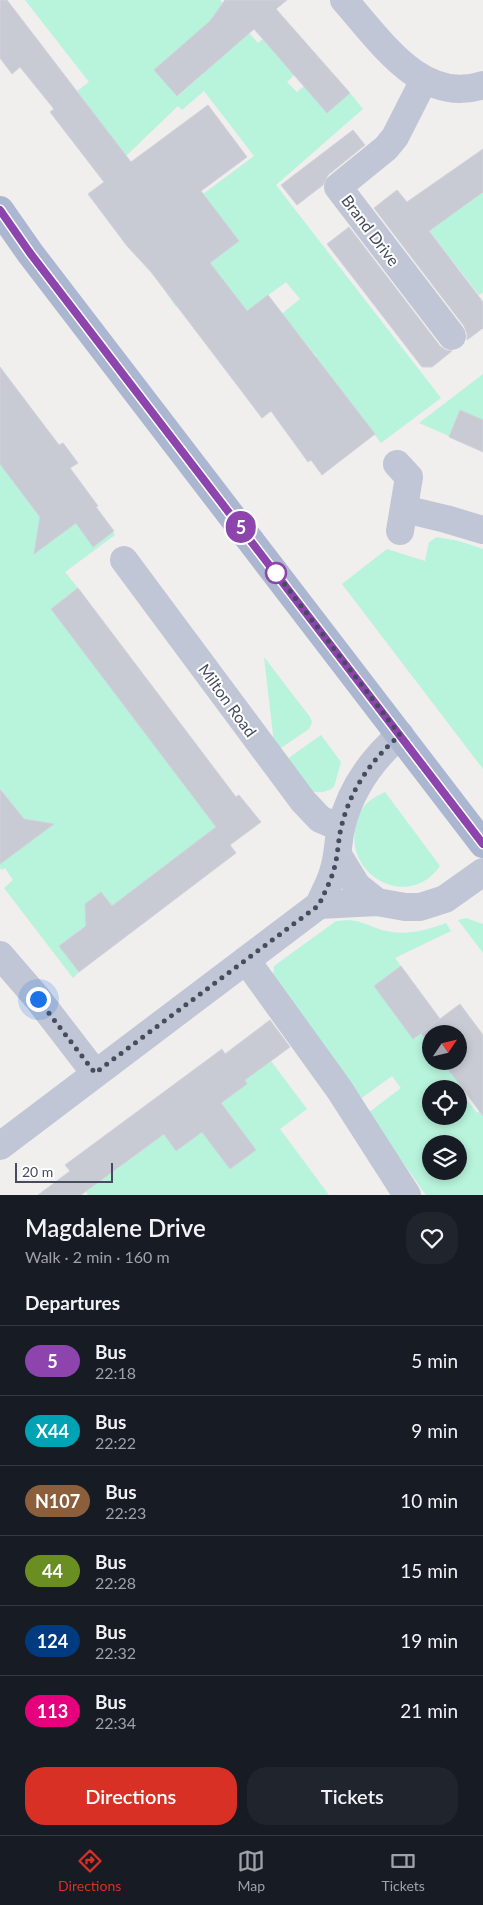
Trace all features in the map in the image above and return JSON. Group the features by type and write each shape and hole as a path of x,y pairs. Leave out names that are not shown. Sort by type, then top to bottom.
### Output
{"main road":[{"path":"0,210 30,253 483,844"}],"street":[{"path":"344,0 396,57 424,80 439,87 475,88 483,85"},
{"name":"Brand Drive","path":"424,80 395,137 386,148 338,187 452,336"},
{"path":"397,464 409,477 402,520 446,519 483,530"},
{"name":"Milton Road","path":"124,560 302,801 320,818 341,828"},
{"path":"0,1146 319,905 334,872 341,828 351,798 366,770 387,746 400,735"},
{"path":"338,855 357,886 377,902"},
{"path":"319,905 377,902 406,908 420,907 440,902 483,872"},
{"path":"0,955 38,999 95,1073"},
{"path":"246,960 339,1089 407,1195"}],"green space":[{"path":"25,0 220,0 258,43 285,19 294,75 287,82 297,92 304,86 327,112 350,93 363,109 276,185 441,398 381,443 336,384 305,366 317,357 299,335 288,344 279,316 300,299 286,282 243,314 218,274 176,307 167,294 239,241 203,194 254,156 204,91 182,110 178,106 126,156 77,91 89,82","holes":["181,47 204,73 178,96 155,70"]},
{"path":"439,180 460,208 483,192 483,292 479,295 407,202"},
{"path":"483,374 483,420 460,410 449,436 419,423"},
{"path":"0,435 13,481 43,521 48,544 95,508 115,535 65,572 78,588 51,609 216,827 112,906 101,892 85,904 85,915 91,922 60,946 79,972 73,978 4,888 13,880 5,868 2,870 0,868 0,864 40,834 41,828 35,821 29,820 26,822 0,788"},
{"path":"437,537 459,541 483,549 483,769 342,584 387,549 425,561 429,542"},
{"path":"264,657 312,722 309,729 275,752"},
{"path":"321,735 341,762 334,787 327,791 312,792 304,790 283,762"},
{"path":"385,792 440,866 427,879 412,886 396,886 382,881 369,872 359,859 355,843 356,825 360,812 370,800"},
{"path":"466,918 483,924 483,953 458,920"},
{"path":"353,920 385,931 402,933 420,931 446,923 451,931 395,958 401,966 374,986 422,1034 422,1070 449,1070 456,1080 422,1080 422,1125 467,1125 467,1100 477,1113 483,1109 483,1195 426,1195 368,1113 401,1088 392,1076 359,1100 273,977 274,966 336,921"},
{"path":"271,1061 307,1109 280,1129 329,1195 88,1195 86,1192 164,1134 176,1151 202,1132 205,1104 228,1098 247,1084 245,1080","holes":["247,1139 256,1150 230,1169 221,1157"]}],"building":[{"path":"0,0 7,0 131,162 208,105 247,157 201,191 239,241 210,263 247,311 268,295 375,434 322,475 311,460 308,462 271,411 262,418 151,272 127,246 88,194 104,182 50,112 54,109 20,67 12,74 0,58"},
{"path":"225,0 287,0 276,9 350,93 327,113 254,29 177,96 154,70 210,21"},
{"path":"353,130 365,145 328,175 323,185 297,205 281,185"},
{"path":"483,149 483,192 429,231 483,302 483,328 467,340 464,326 374,208 397,190 407,202"},
{"path":"349,227 440,346 452,351 432,367 422,367 327,244"},
{"path":"0,367 59,445 63,443 78,463 70,468 114,531 93,547 76,523 34,554 40,517 0,464"},
{"path":"460,410 483,420 483,452 449,437"},
{"path":"78,588 236,797 239,795 261,822 230,845 236,853 79,972 59,946 86,926 85,904 101,892 112,906 216,827 51,609"},
{"path":"0,789 24,819 54,824 0,864"},
{"path":"401,966 440,1019 432,1025 422,1025 422,1032 413,1039 374,986"},
{"path":"460,1004 483,1035 483,1116 467,1095 467,1080 456,1080 449,1070 468,1070 468,1025 432,1025"},
{"path":"270,1020 290,1047 245,1080 247,1084 221,1103 256,1150 230,1169 202,1132 176,1151 164,1134 81,1195 38,1195 70,1171 65,1165 222,1049 225,1054"}],"bus line":[{"name":"5","path":"0,210 30,253 483,844"}],"route":[{"path":"38,999 95,1073 319,905 334,872 341,828 351,798 366,770 387,746 400,735 276,573"}]}
